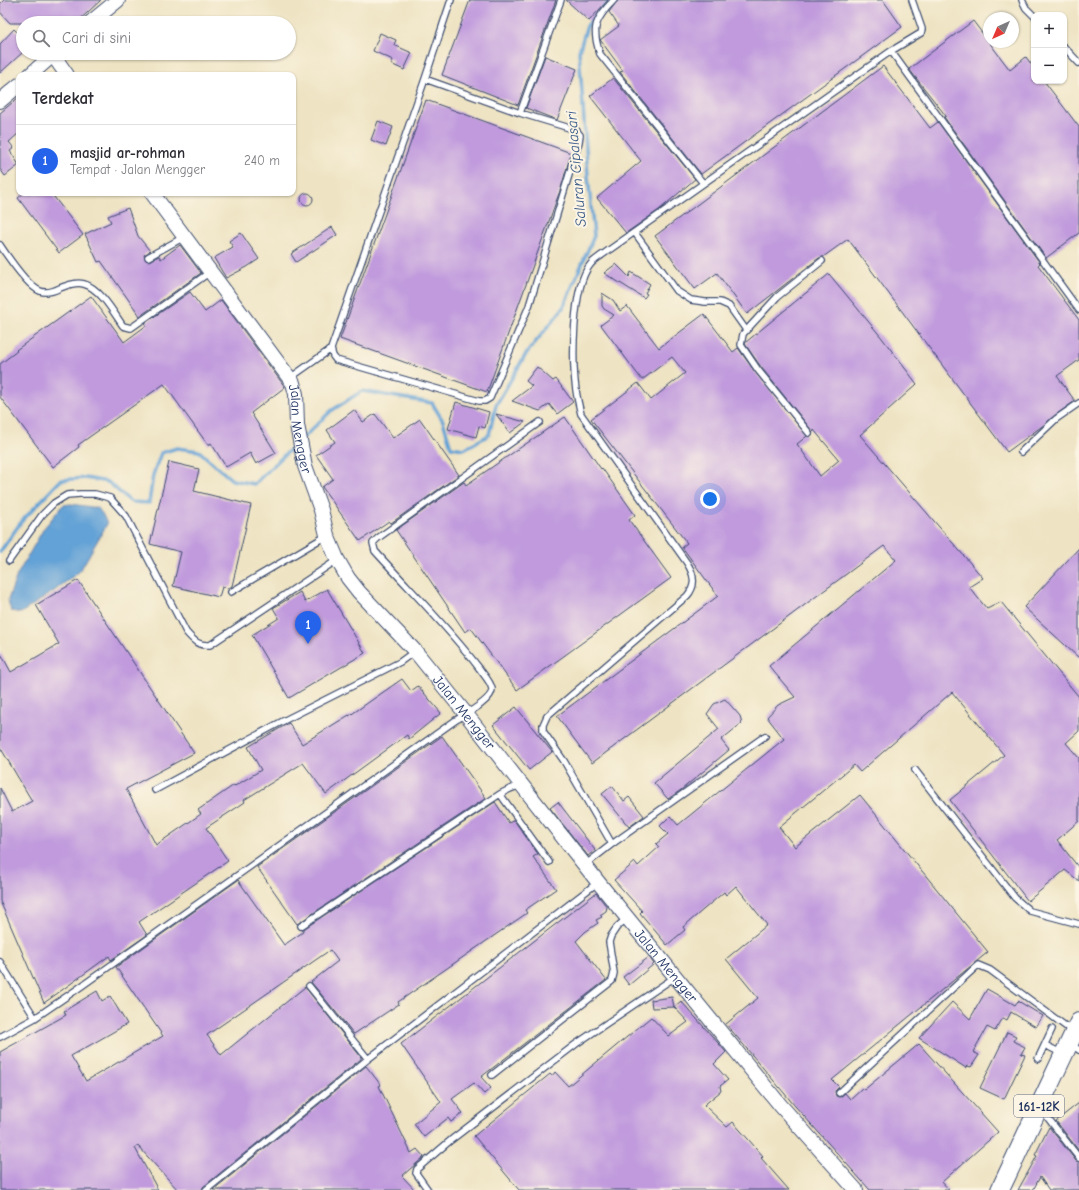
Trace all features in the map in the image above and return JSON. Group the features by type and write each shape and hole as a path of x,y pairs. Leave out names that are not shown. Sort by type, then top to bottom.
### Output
{"main road":[{"name":"161-12K","path":"1000,1190 1039,1106 1073,1040"}],"street":[{"path":"99,16 118,0"},
{"path":"33,72 47,60"},
{"path":"58,60 65,72"},
{"path":"0,101 16,87"},
{"name":"Jalan Mengger","path":"154,196 293,383 296,394 297,425 305,466 337,559 348,578 402,639 415,651 598,882 781,1106 856,1190"}],"lane":[{"path":"290,378 331,350 451,0"},
{"path":"520,113 561,0"},
{"path":"614,0 601,13 596,28 595,40 600,54 703,184"},
{"path":"612,844 564,761 543,731 543,725 547,716 692,591 693,572 581,414 576,390 574,340 578,299 583,279 590,265 602,255 891,51 922,31 912,0"},
{"path":"1022,0 1026,8 1031,13"},
{"path":"1065,48 1079,63"},
{"path":"891,51 1079,310"},
{"path":"331,350 336,360 479,402 485,402 490,398 529,306 580,135 576,130 520,113 425,79"},
{"path":"635,233 677,291 691,300 720,302 729,306 746,330"},
{"path":"148,257 184,237"},
{"path":"0,245 28,282 40,291 50,293 74,283 85,284 94,289 103,298 124,326 128,328 131,328 211,271"},
{"path":"808,433 758,370 741,345 743,334 746,330 777,297 822,261"},
{"path":"1021,452 1056,419 1079,403"},
{"path":"0,1037 35,1018 491,695 492,689 487,678 469,654 375,551 373,543 540,422"},
{"path":"9,561 42,515 54,503 67,495 95,494 110,498 126,516 186,632 193,640 203,646 210,645 337,559"},
{"path":"232,592 328,535"},
{"path":"155,790 286,720 400,662 415,651"},
{"path":"585,865 612,844 765,736"},
{"path":"915,770 1015,898 1030,911 1079,924"},
{"path":"301,926 500,794 521,785"},
{"path":"500,794 549,862"},
{"path":"206,1190 368,1059 598,882"},
{"path":"492,1075 612,981 614,973 609,942 610,936 628,917"},
{"path":"0,962 35,1018"},
{"path":"839,1093 978,965 990,970 1073,1040"},
{"path":"428,1190 416,1173 417,1169 451,1140 576,1044 676,976"},
{"path":"309,986 368,1059"},
{"path":"1038,1059 1052,1029"},
{"path":"1045,1045 1073,1040"},
{"path":"1039,1106 1079,1158"}],"water":[{"path":"71,504 98,508 107,524 80,571 54,591 21,613 11,611 8,600 17,575 44,528 63,505"}],"building":[{"path":"4,0 101,0 84,16 16,16 16,23 10,23 0,12 0,4"},
{"path":"470,0 556,0 518,105 442,75"},
{"path":"566,0 608,0 589,21"},
{"path":"618,0 883,0 902,27 701,174 620,72 623,71 600,40 619,26 609,12"},
{"path":"973,21 983,34 983,48 993,48 1010,70 1026,57 1031,64 1031,84 1046,84 1079,127 1079,233 1046,258 944,117 946,116 909,69"},
{"path":"14,29 16,31 16,58 0,73 0,44"},
{"path":"380,33 396,40 394,45 412,53 404,70 391,64 393,60 373,51"},
{"path":"545,56 577,69 557,120 526,108"},
{"path":"883,66 930,128 938,122 1040,263 1038,265 1079,320 1079,360 1057,376 1075,401 1007,452 848,239 823,257 819,258 747,314 717,273 695,289 655,236"},
{"path":"613,78 695,179 659,210 626,233 597,198 641,161 590,96"},
{"path":"16,100 16,136 9,142 14,148 10,151 16,160 16,167 5,176 0,169 0,113"},
{"path":"426,100 571,153 561,188 487,392 340,339"},
{"path":"378,121 393,127 386,146 371,140"},
{"path":"305,193 309,193 313,199 309,205 305,205 301,201 301,197"},
{"path":"20,196 53,196 83,235 59,253 18,198"},
{"path":"128,208 138,236 150,251 144,255 146,260 150,261 159,256 161,259 180,245 201,273 140,316 101,261 98,262 85,234 111,222 108,216"},
{"path":"332,227 337,235 296,262 291,254"},
{"path":"241,233 259,259 226,278 214,258 233,247 229,241"},
{"path":"616,264 629,277 631,272 650,284 644,298 604,273"},
{"path":"829,274 882,338 917,384 860,435 983,578 969,587 987,609 1001,602 1079,697 1079,731 1066,743 1079,758 1079,821 1057,840 1079,868 1079,881 1065,870 1028,901 950,800 1004,755 952,692 860,772 854,765 779,827 795,847 860,795 988,952 832,1080 839,1087 835,1091 836,1096 840,1097 845,1093 850,1099 862,1088 864,1090 919,1044 998,1132 942,1182 949,1190 870,1190 795,1106 726,1024 758,998 726,959 767,925 736,886 726,895 724,892 683,927 685,930 667,945 640,913 642,911 614,880 635,862 638,866 659,847 656,844 668,834 660,826 670,816 678,825 784,739 767,717 778,705 795,697 769,666 896,560 884,546 592,763 557,716 718,596 682,547 687,543 591,419 638,383 651,400 685,373 672,357 642,380 601,325 614,315 602,306 602,293 613,300 620,311 627,306 659,348 704,314 733,352 738,348 755,372 807,436 797,444 820,476 839,460 814,430 813,432 761,367 745,344"},
{"path":"190,292 205,312 221,300 285,387 251,413 276,453 256,464 250,453 226,467 211,443 208,445 164,384 78,445 79,447 53,467 0,397 0,364 17,351 16,350 91,296 124,342 147,325 145,323"},
{"path":"537,367 553,381 556,379 573,402 557,414 549,404 540,411 512,401 532,386 526,381"},
{"path":"456,402 489,412 485,428 479,426 476,437 448,429"},
{"path":"354,410 363,422 375,414 393,438 420,419 459,475 391,523 389,521 360,541 322,487 333,479 316,455 335,442 327,430"},
{"path":"496,414 525,422 510,433"},
{"path":"565,417 635,515 629,520 671,578 517,690 471,628 465,632 396,530 464,482 466,485"},
{"path":"169,462 199,469 194,491 251,505 232,586 229,588 222,587 219,597 173,586 181,552 150,544"},
{"path":"1079,548 1079,658 1024,607"},
{"path":"78,580 194,753 126,789 156,845 201,814 198,810 234,785 235,786 261,770 248,747 289,723 302,744 349,716 402,679 411,691 418,686 441,713 409,739 407,735 326,794 303,763 244,800 245,802 206,828 228,861 139,922 147,935 111,960 109,956 44,1003 0,901 0,788 12,812 32,801 0,747 0,652 11,672 59,644 36,605"},
{"path":"327,589 365,653 289,698 252,635 279,618 273,608 300,592 305,602"},
{"path":"725,699 740,716 742,723 721,740 729,750 668,799 654,783 719,729 707,714 714,704"},
{"path":"516,707 552,752 529,770 493,725"},
{"path":"442,736 486,798 297,924 257,867"},
{"path":"612,786 624,801 629,797 644,816 629,827 602,794"},
{"path":"495,802 509,823 514,820 538,854 533,857 556,889 525,910 527,913 398,1002 399,1004 354,1034 311,982 338,961 330,950 207,1035 221,1055 305,987 361,1057 361,1059 203,1187 202,1190 178,1190 138,1146 135,1148 158,1190 0,1190 0,1052 66,1015 64,1011 97,991 102,1001 110,996 127,1024 71,1056 86,1081 163,1036 116,967 238,880 284,945 303,932 302,930"},
{"path":"558,802 595,850 588,856 550,808"},
{"path":"596,893 607,907 606,911 600,915 602,917 596,920 598,923 585,932 576,941 606,980 481,1077 491,1088 484,1094 474,1083 452,1099 463,1113 451,1122 448,1118 424,1137 414,1124 441,1102 401,1044"},
{"path":"649,957 654,964 629,985 623,977"},
{"path":"987,989 1015,1005 1018,1001 1043,1016 1036,1027 1011,1012 1007,1020 1003,1018 995,1031 987,1027 973,1052 979,1055 971,1067 968,1066 966,1068 919,1038 952,1002 970,1019"},
{"path":"672,997 674,1007 652,1008 651,1000"},
{"path":"681,1001 726,1052 714,1064 728,1080 720,1086 721,1091 704,1105 727,1127 733,1122 763,1156 761,1158 789,1190 519,1190 474,1136 550,1074 552,1076 555,1072 568,1086 651,1017 669,1036 688,1022 674,1007"},
{"path":"1007,1032 1016,1036 1013,1041 1025,1047 1021,1054 1025,1055 1004,1099 980,1088"},
{"path":"366,1066 381,1085 379,1086 411,1153 417,1149 424,1157 402,1176 415,1190 213,1190"},
{"path":"1079,1103 1079,1151 1056,1121"},
{"path":"1049,1127 1076,1161 1079,1162 1079,1190 1049,1190 1040,1177 1033,1190 1018,1190 1037,1156 1035,1155"}],"waterway":[{"name":"Saluran Cipalasari","path":"304,437 331,411 362,391 432,403 443,421 451,447 464,449 489,435 496,405 526,354 563,308 594,236 579,51 587,26 609,0"},
{"name":"Saluran Cipalasari","path":"0,552 21,522 61,480 85,478 108,482 131,502 149,503 153,475 161,453 177,448 199,451 232,480 254,484 296,444"}],"place":[{"name":"masjid ar-rohman","path":"308,644"}]}
